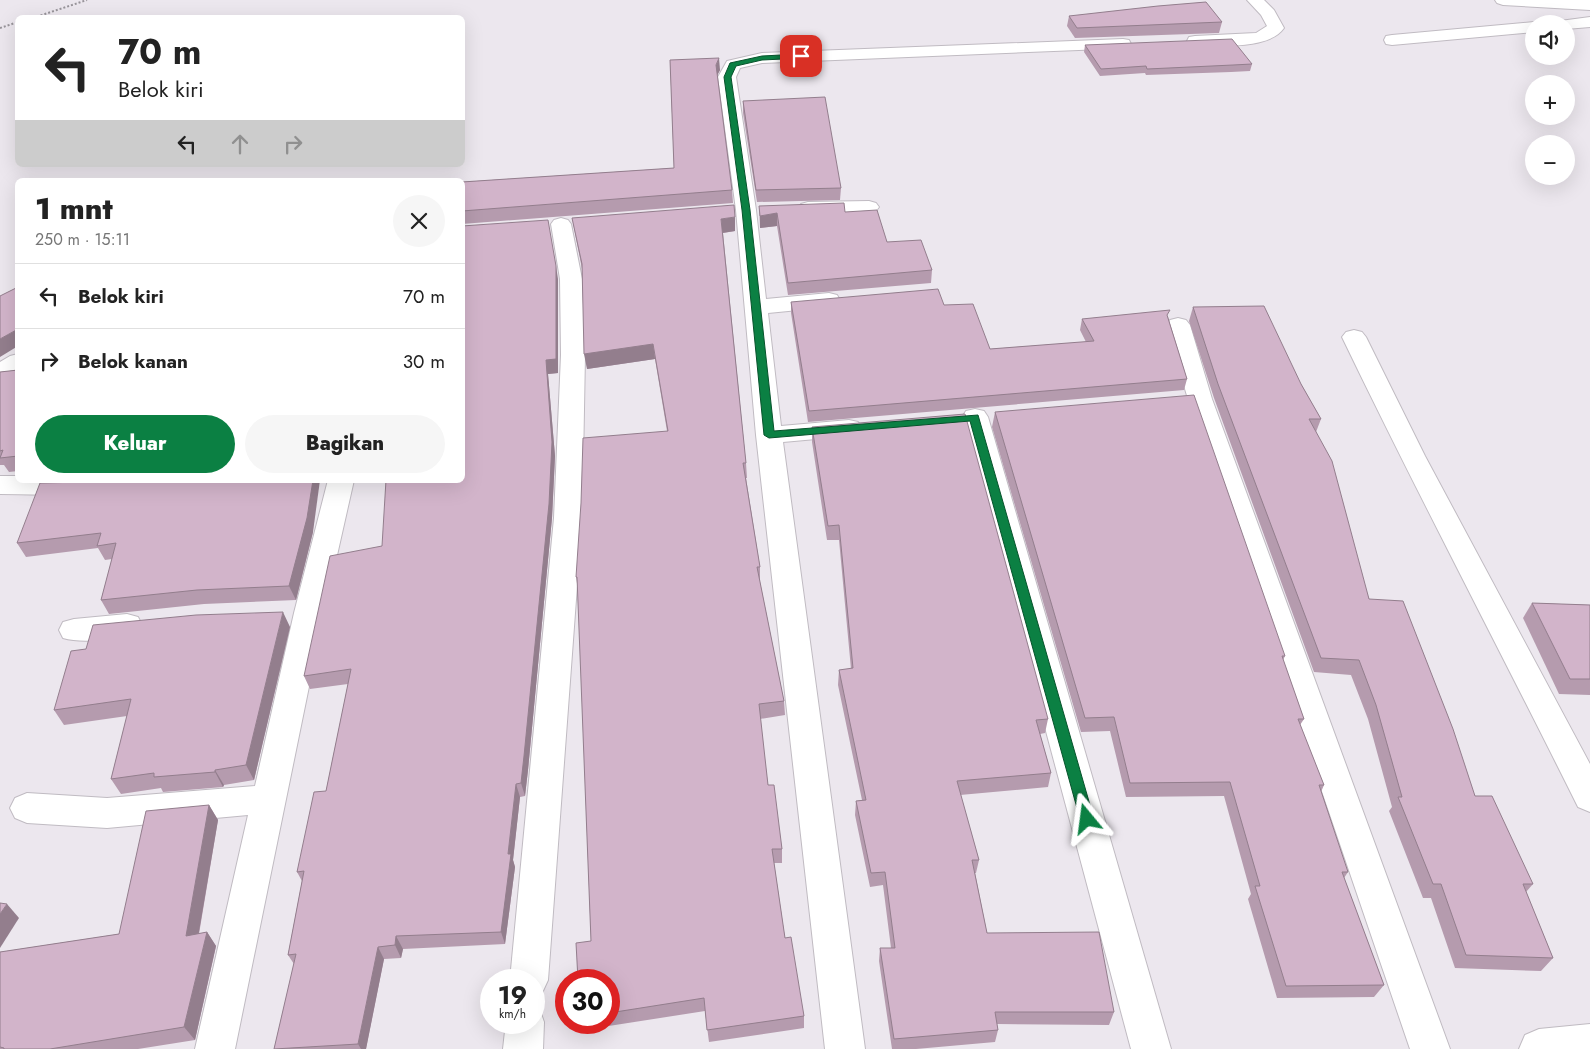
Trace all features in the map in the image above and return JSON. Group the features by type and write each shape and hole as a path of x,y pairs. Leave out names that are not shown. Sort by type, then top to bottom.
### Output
{"street":[{"path":"1177,42 1260,38 1268,34 1276,28 1268,13 1255,0"},
{"path":"1503,0 1590,5"},
{"path":"1575,23 1590,22"},
{"path":"1392,40 1525,28"},
{"path":"845,1049 769,435 746,210 727,77 733,64 762,58 1148,43"},
{"path":"793,209 869,206"},
{"path":"530,969 568,518 573,356 572,289 561,224"},
{"path":"756,307 852,298"},
{"path":"1178,324 1190,400 1430,1049"},
{"path":"1354,337 1412,456 1485,592 1590,797"},
{"path":"0,373 15,363"},
{"path":"975,417 1151,1049"},
{"path":"769,435 867,426"},
{"path":"0,485 103,483"},
{"path":"215,1049 269,799 294,614 340,483"},
{"path":"74,630 158,622"},
{"path":"28,808 107,813 269,799"},
{"path":"523,1049 524,1034"},
{"path":"1539,1049 1590,1044"}],"path":[{"path":"42,15 87,0"},
{"path":"0,28 15,23"}],"building":[{"path":"1206,2 1222,22 1077,28 1069,16 1158,6"},
{"path":"1232,39 1252,64 1147,69 1146,66 1101,69 1085,45"},
{"path":"719,58 716,65 732,190 465,211 465,182 674,168 670,60"},
{"path":"825,97 841,188 756,190 743,101"},
{"path":"844,203 845,212 877,210 887,242 921,240 932,270 788,283 777,213 760,216 759,206"},
{"path":"734,205 735,217 721,219 746,463 743,463 760,567 757,567 784,701 759,704 768,785 774,785 782,849 772,849 785,938 791,937 804,1016 707,1030 704,998 620,1011 620,969 577,969 576,943 591,941 576,577 583,438 668,431 653,344 584,354 582,264 572,218"},
{"path":"548,220 556,266 556,359 546,360 552,442 549,504 521,783 516,784 508,854 511,854 501,932 396,936 395,945 378,947 358,1044 274,1049 296,954 288,955 304,871 297,872 314,792 326,791 351,669 304,676 330,556 382,546 386,483 465,483 465,226"},
{"path":"15,288 15,331 0,339 0,296"},
{"path":"938,289 944,305 973,304 990,349 1094,341 1082,319 1170,310 1167,315 1187,379 809,411 791,302"},
{"path":"1264,306 1301,384 1321,419 1309,419 1332,461 1369,599 1403,601 1453,729 1475,796 1492,796 1533,884 1523,884 1553,958 1466,955 1441,884 1433,884 1398,797 1402,797 1376,705 1359,660 1321,658 1218,384 1193,307"},
{"path":"15,370 15,456 0,458 3,450 0,451 0,372"},
{"path":"1194,395 1285,656 1282,656 1304,719 1298,719 1324,785 1319,785 1348,872 1342,872 1384,985 1286,986 1255,886 1260,886 1230,782 1130,783 1114,717 1085,718 995,412"},
{"path":"965,414 1048,719 1036,720 1051,773 957,781 979,860 972,860 987,933 1099,932 1114,1012 995,1012 998,1030 894,1039 880,948 895,948 885,872 871,873 856,801 866,800 839,670 853,668 839,525 828,526 812,427"},
{"path":"40,483 313,483 307,518 289,586 197,590 101,600 116,543 97,546 101,533 17,543"},
{"path":"1532,603 1590,605 1590,679 1570,679"},
{"path":"283,612 246,765 215,770 215,772 154,777 154,773 111,779 131,699 54,710 71,651 86,649 93,625 196,615"},
{"path":"209,805 186,936 207,932 184,1027 50,1049 4,1049 0,1047 0,952 119,934 146,811"},
{"path":"0,903 7,904 0,914"}],"route":[{"path":"801,56 762,58 733,64 727,77 746,210 769,435 975,417 1087,819"}]}
